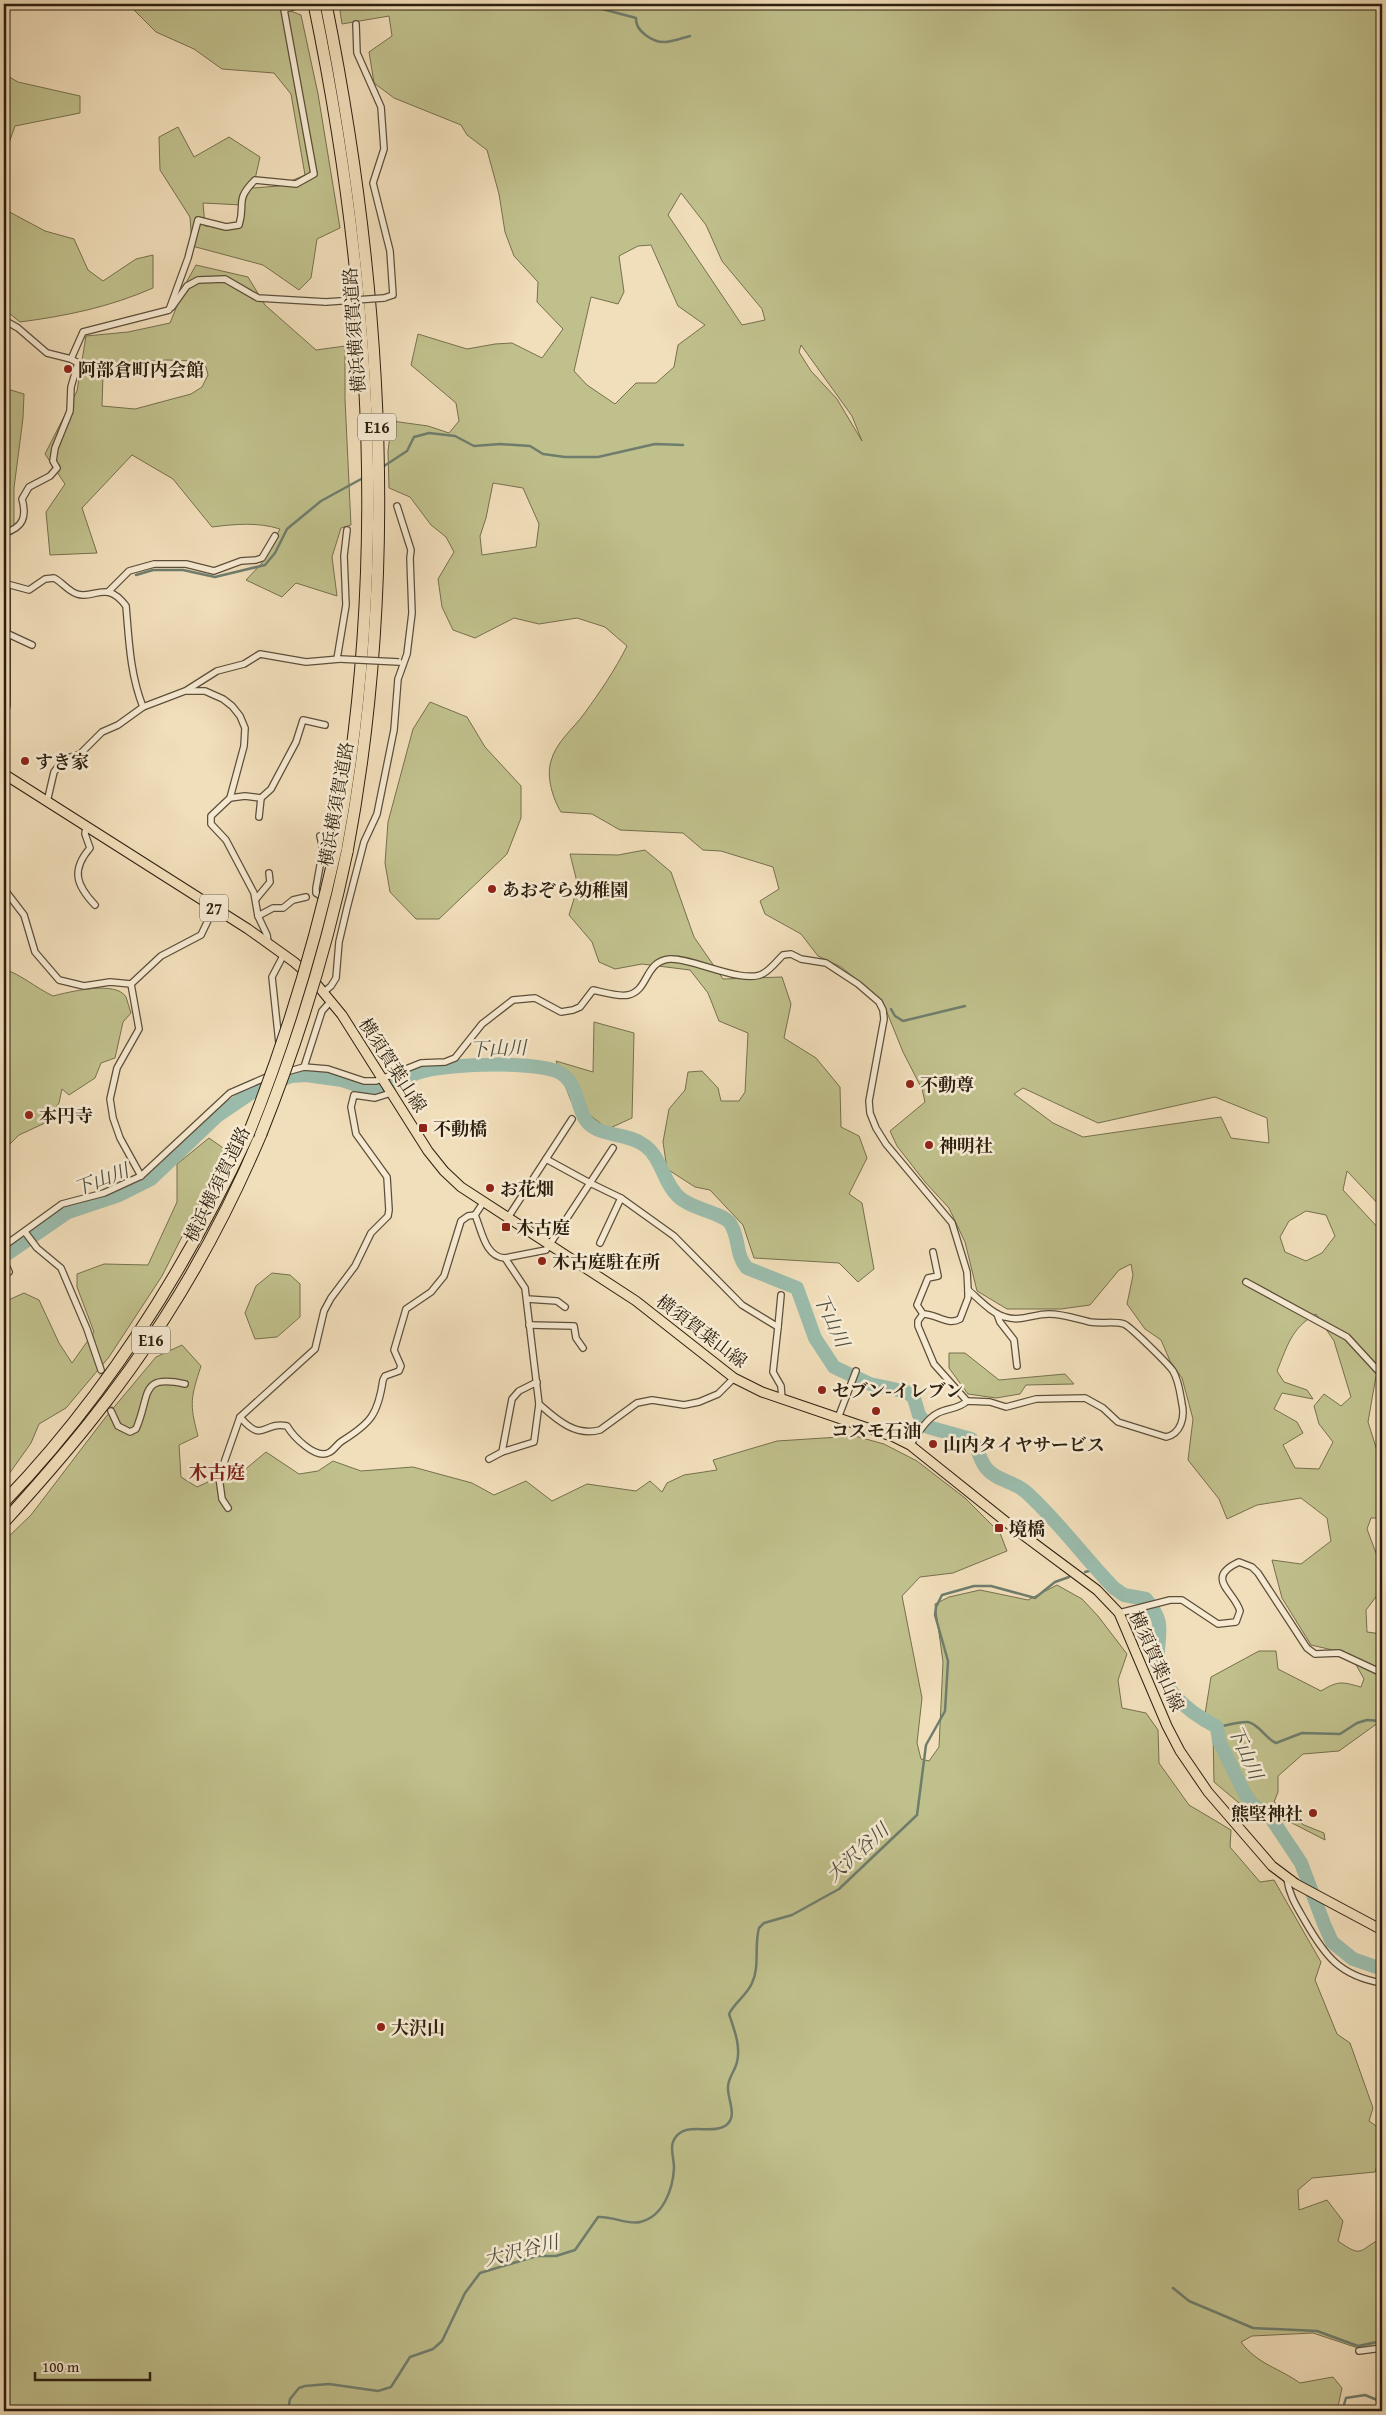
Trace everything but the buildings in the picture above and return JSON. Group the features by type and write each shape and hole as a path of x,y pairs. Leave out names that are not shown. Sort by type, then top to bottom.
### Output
{"highway":[{"name":"横浜横須賀道路","path":"4,1502 78,1416 149,1318 206,1222 248,1135 292,1016 341,851 362,646 367,544 367,459 355,266 344,166 314,4"},
{"name":"横浜横須賀道路","path":"4,1522 57,1463 93,1418 164,1320 213,1237 262,1134 289,1066 307,1013 324,951 341,851 364,748 373,647 378,544 378,459 372,337 355,165 326,4"}],"main road":[{"name":"横須賀葉山線","path":"4,774 268,942 309,975 331,1001 444,1171 461,1187 643,1307 734,1378 782,1399 894,1437 910,1445 1015,1530 1097,1590 1119,1613 1167,1726 1193,1771 1254,1847 1287,1879 1321,1899 1382,1930"}],"street":[{"path":"169,310 188,258 198,220 226,227 240,225 242,218 240,206 245,190 255,180 296,184 314,174 284,6 296,6"},
{"path":"71,359 83,332 169,310 187,286 198,280 225,279 258,298 326,302 384,298 393,295 390,251 373,183 384,149 380,107 358,58 356,24"},
{"path":"4,320 18,328 47,353 71,359 78,363 71,387 70,411 55,448 53,461 57,468 50,476 29,488 22,499 25,510 23,519 16,529 4,533"},
{"path":"324,992 336,978 339,942 347,908 364,842 377,814 394,730 398,679 412,613 411,550 397,506"},
{"path":"339,659 346,605 344,556 347,530"},
{"path":"4,718 7,705 6,582 29,590 49,578 61,582 77,594 108,592 129,572 154,564 186,564 214,571 241,561 262,558 275,536"},
{"path":"108,592 126,606 135,687 143,707"},
{"path":"6,633 32,645"},
{"path":"47,802 54,772 58,764 64,759 80,754 102,732 118,725 143,707 185,691 217,671 244,664 260,654 306,662 339,659 402,663"},
{"path":"185,691 205,691 214,694 232,706 240,716 245,728 244,746 230,798 211,816 211,824 230,848 256,899 258,916 267,935 268,942"},
{"path":"259,817 261,798 271,790 296,742 303,720 325,725"},
{"path":"230,798 245,796 261,798"},
{"path":"86,827 84,834 90,848 80,860 78,866 80,884 83,892 95,905"},
{"path":"320,836 323,849 316,893 347,908"},
{"path":"256,899 270,882 269,872"},
{"path":"4,889 24,916 35,952 58,980 84,986 110,982 131,984 161,956 201,935 214,908"},
{"path":"258,916 273,908 283,908 293,900 306,897"},
{"path":"282,1073 272,977 284,954"},
{"path":"4,1246 25,1233 62,1204 104,1193 141,1176 230,1094 267,1077 304,1067 328,1069 371,1082 384,1081 421,1063 445,1062 455,1058 482,1024 513,1000 535,998 561,1012 580,1007 593,990 628,995 635,992 641,986 653,966 662,960 673,958 727,974 754,976 763,975 783,955 791,954 801,959 826,963 858,984 878,1002 883,1010 884,1019 869,1101 870,1113 876,1128 886,1144 952,1223 967,1272 968,1290 968,1298 963,1314 960,1319 954,1322 924,1314 917,1305 928,1278 938,1276 933,1252"},
{"path":"131,984 139,1029 118,1068 110,1100 113,1118 120,1138 141,1176"},
{"path":"304,1067 322,1011 331,1001"},
{"path":"228,1508 222,1500 219,1477 240,1417 315,1349 324,1311 355,1266 371,1233 388,1216 387,1177 356,1134 351,1107 354,1095 375,1098 391,1092"},
{"path":"507,1218 572,1119"},
{"path":"475,1215 491,1253 497,1257 505,1258 546,1250 614,1148"},
{"path":"546,1159 621,1198 674,1236 742,1305 778,1327"},
{"path":"600,1243 621,1198"},
{"path":"240,1417 251,1429 258,1432 282,1425 286,1426 295,1438 308,1448 322,1453 329,1453 340,1442 361,1429 380,1404 382,1380 385,1376 399,1371 401,1366 394,1350 406,1309 431,1292 444,1276 461,1221 468,1216 475,1215 483,1203"},
{"path":"25,1233 61,1268 87,1329 101,1370"},
{"path":"489,1459 502,1452 534,1442 539,1404 525,1288 505,1258"},
{"path":"4,1261 9,1272"},
{"path":"1246,1282 1348,1337 1382,1375"},
{"path":"968,1290 997,1314 1003,1327 1014,1340 1017,1366"},
{"path":"782,1294 773,1372 782,1386 782,1399"},
{"path":"527,1299 557,1301 565,1307"},
{"path":"924,1314 918,1320 918,1326 934,1364 968,1401"},
{"path":"910,1445 921,1429 938,1413 962,1406 968,1401 990,1402 1006,1407 1036,1398 1085,1398 1103,1408 1118,1422 1166,1437 1173,1436 1178,1431 1184,1411 1177,1380 1172,1369 1134,1329 1124,1324 1112,1322 1100,1324 1052,1314 1026,1319 997,1314"},
{"path":"529,1326 574,1326 576,1338 583,1348"},
{"path":"838,1418 854,1376"},
{"path":"539,1404 563,1424 593,1432 600,1430 637,1403 652,1400 684,1405 710,1399 734,1378"},
{"path":"112,1411 118,1426 130,1432 136,1429 142,1415 149,1387 156,1381 167,1380 185,1384"},
{"path":"502,1452 512,1399 519,1391 537,1382"},
{"path":"1119,1613 1170,1600 1182,1600 1218,1624 1236,1622 1240,1611 1238,1604 1223,1587 1222,1577 1229,1566 1240,1562 1254,1568 1307,1648 1315,1654 1339,1653 1382,1673"},
{"path":"1287,1879 1288,1892 1320,1947 1333,1962 1351,1974 1382,1983"},
{"path":"1359,2351 1382,2348"}],"green space":[{"path":"128,4 272,4 301,15 318,94 340,228 317,239 311,278 299,290 263,265 192,246 190,217 160,170 159,137 178,127 194,157 229,137 260,157 253,188 279,186 305,175 291,94 274,73 222,69 194,49 156,32","holes":["203,203 242,205 235,227 205,226"]},
{"path":"339,4 1382,4 1382,1208 1347,1171 1343,1190 1382,1232 1382,1361 1376,1376 1368,1422 1382,1466 1382,1518 1371,1518 1367,1529 1382,1569 1382,1589 1366,1610 1367,1632 1382,1634 1382,1720 1339,1751 1303,1754 1278,1776 1278,1792 1274,1802 1304,1825 1324,1833 1325,1840 1294,1824 1239,1803 1214,1782 1213,1730 1205,1714 1211,1677 1259,1651 1276,1651 1278,1669 1321,1691 1341,1683 1361,1687 1364,1679 1350,1654 1311,1645 1282,1598 1272,1560 1301,1564 1331,1541 1327,1518 1301,1498 1257,1505 1227,1519 1219,1499 1188,1460 1193,1419 1182,1378 1170,1361 1161,1340 1145,1329 1127,1304 1133,1275 1131,1264 1119,1270 1090,1305 1061,1309 1007,1309 977,1291 965,1242 949,1208 925,1182 897,1146 890,1131 925,1102 922,1089 903,1052 882,1000 841,967 818,956 801,934 765,914 760,901 779,889 773,867 721,851 703,850 683,833 620,830 592,814 561,812 555,801 549,774 553,754 584,714 627,646 605,627 577,618 539,624 514,618 475,638 453,630 442,607 438,579 454,552 446,537 431,525 410,497 389,488 388,451 392,421 428,426 449,433 459,421 456,403 411,365 418,334 467,349 512,343 542,358 563,329 537,302 538,282 514,256 505,232 499,194 487,150 467,135 461,125 394,98 374,83 369,52 392,36 389,16 342,24","holes":["681,193 706,225 722,261 762,309 765,320 742,325 668,215","651,245 678,306 705,325 678,345 674,367 656,383 636,383 615,404 587,385 574,371 591,297 618,304 624,292 619,256 638,246","801,345 852,416 862,441 837,399 811,371 799,352","493,483 523,488 539,524 536,547 482,555 480,536 486,518","1023,1088 1098,1123 1215,1097 1267,1118 1269,1143 1231,1138 1221,1117 1083,1137 1053,1123 1014,1094","1306,1211 1326,1215 1335,1236 1322,1253 1306,1261 1285,1252 1280,1237 1289,1221","1316,1314 1334,1341 1351,1397 1341,1406 1324,1394 1314,1406 1319,1424 1333,1442 1319,1469 1295,1468 1283,1445 1303,1433 1297,1422 1274,1409 1282,1393 1313,1399 1307,1390 1284,1382 1277,1371 1287,1346 1301,1325"]},
{"path":"4,74 18,82 80,96 80,113 15,126 4,157"},
{"path":"4,209 45,231 74,239 88,270 103,281 136,259 153,255 153,288 137,295 88,310 20,322 4,309"},
{"path":"196,265 248,277 265,305 316,350 345,346 345,399 351,525 341,528 332,557 337,596 296,583 282,597 246,580 262,563 280,529 255,524 212,527 173,479 132,455 82,508 97,553 50,555 46,512 65,484 45,454 77,391 86,336 128,332 170,323 187,281","holes":["167,360 195,361 206,367 208,375 202,387 191,394 135,409 102,406 103,375 127,363"]},
{"path":"4,388 24,394 23,418 14,488 14,527 4,529"},
{"path":"430,702 467,717 485,747 521,786 521,818 507,854 439,919 416,919 390,892 385,863 388,822 413,729"},
{"path":"645,850 671,872 694,937 723,979 782,977 791,1004 784,1038 816,1058 840,1087 841,1127 859,1136 867,1158 849,1194 862,1203 874,1269 858,1282 839,1263 754,1258 743,1225 710,1190 695,1187 667,1169 663,1142 669,1109 685,1090 688,1072 702,1071 718,1088 721,1101 739,1101 745,1092 748,1033 719,1021 708,993 690,970 642,964 615,969 599,962 592,942 569,915 578,886 570,854 618,855"},
{"path":"4,969 53,996 92,989 113,989 121,992 126,997 131,1013 123,1022 115,1058 101,1063 95,1078 69,1095 62,1089 59,1103 45,1123 19,1135 4,1150"},
{"path":"594,1022 634,1033 632,1118 608,1129 571,1101 556,1061 593,1072"},
{"path":"209,1138 226,1150 162,1276 109,1357 66,1408 39,1424 31,1443 4,1481 4,1302 24,1293 39,1300 59,1343 72,1363 94,1332 77,1287 77,1274 104,1264 148,1265 177,1202 177,1164"},
{"path":"272,1273 290,1275 300,1284 300,1317 277,1337 255,1339 245,1313 256,1286"},
{"path":"182,1345 201,1366 192,1400 193,1416 198,1436 179,1445 181,1477 197,1487 208,1482 217,1461 242,1472 266,1452 299,1474 318,1471 333,1461 361,1471 413,1467 472,1483 494,1495 526,1481 552,1501 587,1484 636,1491 650,1481 662,1492 667,1483 684,1475 717,1470 713,1460 777,1441 855,1436 884,1444 917,1461 965,1498 1000,1533 1007,1551 953,1573 920,1577 902,1596 922,1698 917,1743 921,1759 929,1761 939,1747 943,1662 935,1604 949,1597 980,1590 1028,1600 1057,1585 1082,1599 1098,1616 1127,1654 1118,1680 1122,1708 1146,1713 1158,1730 1159,1763 1189,1805 1231,1830 1230,1847 1260,1882 1274,1880 1321,1962 1315,1980 1337,2034 1350,2043 1373,2108 1369,2121 1382,2130 1382,2152 1375,2172 1312,2178 1298,2190 1299,2210 1327,2200 1343,2221 1338,2241 1346,2247 1361,2251 1382,2238 1382,2344 1361,2349 1313,2333 1252,2336 1241,2342 1261,2361 1300,2383 1333,2377 1342,2388 1337,2411 4,2411 4,1541 31,1515 105,1418 156,1357"},
{"path":"949,1353 965,1353 999,1380 1065,1374 1074,1384 1026,1385 1020,1394 996,1398 968,1394 949,1368"}],"waterway":[{"path":"486,4 497,8 503,4"},
{"path":"598,4 602,9 636,18 636,23 642,32 656,41 666,42 690,36"},
{"path":"381,468 407,451 414,437 429,433 455,436 474,446 500,444 530,446 543,454 565,457 598,457 655,444 683,445"},
{"path":"136,575 153,570 183,570 215,577 265,565 275,553 287,529 321,501 363,478"},
{"path":"891,1009 895,1016 903,1021 965,1006"},
{"name":"下山川","path":"4,1256 68,1212 119,1195 151,1179 217,1116 257,1089 291,1076 306,1075 342,1080 372,1090 378,1090 418,1073 473,1065 516,1065 551,1070 562,1074 572,1085 581,1112 588,1123 600,1131 630,1138 644,1145 655,1156 670,1186 680,1198 685,1202 721,1216 730,1223 743,1263 747,1268 797,1288 815,1338 834,1367 870,1384 907,1392 914,1398 919,1415 928,1427 971,1439 987,1469 1026,1492 1114,1588 1124,1595 1146,1599 1158,1618 1160,1629 1159,1663 1162,1676 1168,1687 1185,1706 1217,1727 1219,1741 1245,1794 1251,1803 1271,1818 1301,1863 1332,1942 1353,1959 1382,1969"},
{"name":"大沢谷川","path":"1085,1572 1097,1569"},
{"name":"大沢谷川","path":"288,2411 290,2399 299,2388 305,2386 329,2384 378,2391 391,2387 410,2357 433,2349 442,2341 465,2293 480,2273 537,2256 556,2256 575,2250 598,2217 635,2223 648,2219 661,2208 672,2185 674,2168 672,2145 675,2138 685,2130 713,2129 725,2126 731,2118 728,2084 737,2062 738,2050 729,2014 750,1987 754,1977 759,1928 764,1923 792,1915 839,1889 917,1815 926,1745 945,1711 948,1661 935,1615 936,1607 942,1595 974,1586 991,1586 1035,1598 1055,1582 1069,1577"},
{"path":"1217,1727 1241,1722 1252,1723 1276,1743 1302,1733 1340,1734 1357,1723 1367,1720 1382,1721"},
{"path":"1173,2288 1189,2301 1253,2328 1317,2331 1358,2346 1382,2341"},
{"path":"1342,2411 1346,2398 1365,2395 1382,2402"}],"tunnel":[{"path":"296,6 308,4"},
{"path":"101,1370 111,1411"}],"place":[{"name":"阿部倉町内会館","path":"68,369"},
{"name":"すき家","path":"25,761"},
{"name":"あおぞら幼稚園","path":"492,889"},
{"name":"不動尊","path":"910,1084"},
{"name":"本円寺","path":"29,1115"},
{"name":"不動橋","path":"423,1128"},
{"name":"神明社","path":"929,1145"},
{"name":"お花畑","path":"490,1188"},
{"name":"木古庭","path":"506,1227"},
{"name":"木古庭駐在所","path":"542,1261"},
{"name":"セブン-イレブン","path":"822,1390"},
{"name":"コスモ石油","path":"876,1411"},
{"name":"山内タイヤサービス","path":"933,1444"},
{"name":"境橋","path":"999,1528"},
{"name":"熊堅神社","path":"1313,1813"},
{"name":"大沢山","path":"381,2027"}],"district":[{"name":"木古庭","path":"217,1472"}]}
